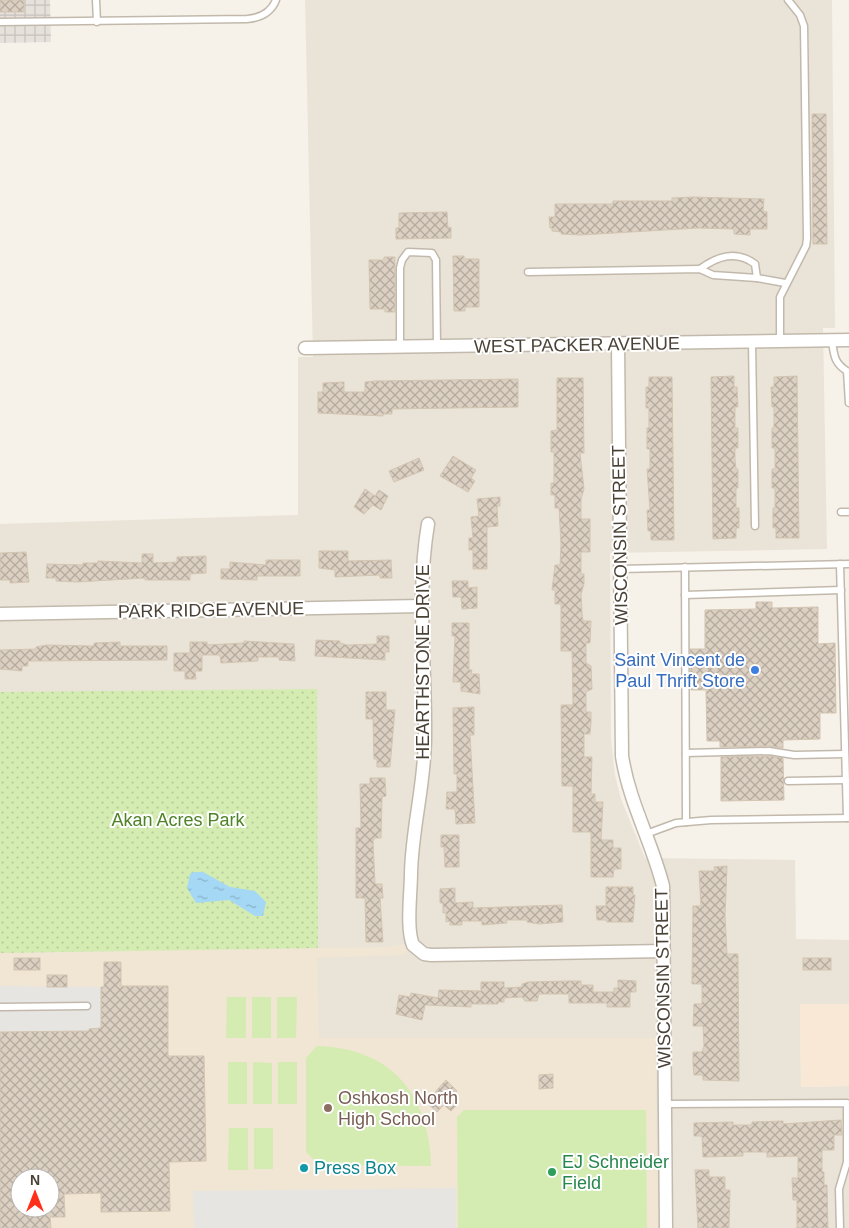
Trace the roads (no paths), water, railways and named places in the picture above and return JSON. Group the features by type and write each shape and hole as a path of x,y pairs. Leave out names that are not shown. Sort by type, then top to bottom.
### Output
{"street":[{"name":"WEST PACKER AVENUE","path":"305,348 849,340"},
{"name":"WISCONSIN STREET","path":"618,344 622,756 630,796 657,862 663,886 666,1228"},
{"name":"HEARTHSTONE DRIVE","path":"428,524 423,554 421,606 425,745 412,844 410,909 411,937 416,948 424,954 431,955 664,951"},
{"name":"PARK RIDGE AVENUE","path":"0,614 421,606"}],"lane":[{"path":"96,0 97,22"},
{"path":"0,22 247,20 259,18 269,11 276,0"},
{"path":"780,342 780,297 806,246 807,238 804,26 800,15 788,0"},
{"path":"400,348 400,268 402,260 408,252 432,253 436,260 437,347"},
{"path":"700,269 715,258 739,255 755,264 757,278"},
{"path":"528,272 700,269 713,275 757,278 786,283"},
{"path":"832,340 834,358 838,365 847,371 849,403"},
{"path":"752,342 755,526"},
{"path":"840,512 849,512"},
{"path":"646,834 676,823 686,822 848,818 840,564"},
{"path":"620,569 849,564"},
{"path":"685,568 686,822"},
{"path":"685,595 841,590"},
{"path":"686,753 769,751 794,755 845,754"},
{"path":"788,782 846,780"},
{"path":"0,1007 87,1006"},
{"path":"666,1104 847,1103 847,1162 839,1189 840,1228"}],"water":[{"path":"203,872 230,887 255,891 266,902 263,916 255,916 229,900 196,903 187,888 190,874"}],"place":[{"name":"Saint Vincent de Paul Thrift Store","path":"755,670"},
{"name":"Oshkosh North High School","path":"328,1108"},
{"name":"Press Box","path":"304,1168"},
{"name":"EJ Schneider Field","path":"552,1172"}],"park label":[{"name":"Akan Acres Park","path":"178,820"}]}
